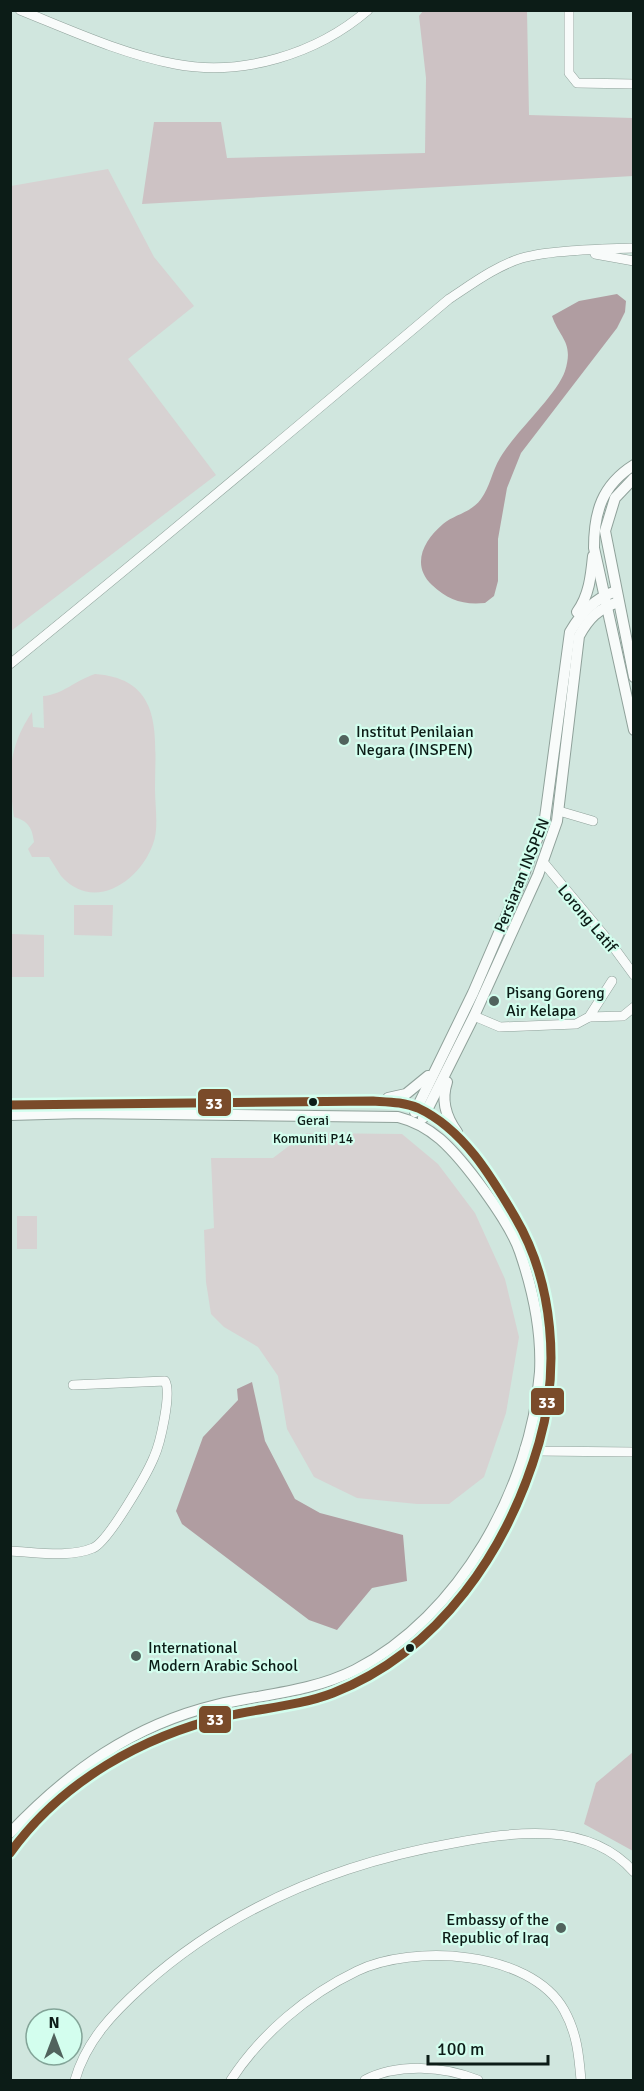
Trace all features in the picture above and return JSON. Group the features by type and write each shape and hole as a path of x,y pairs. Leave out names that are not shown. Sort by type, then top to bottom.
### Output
{"main road":[{"path":"570,632 573,618 584,603 590,585 597,511 605,490 613,480 633,465"},
{"path":"633,477 615,498 605,531 613,634 633,730"},
{"path":"594,548 622,623 633,677"},
{"path":"587,620 612,598"},
{"name":"Persiaran INSPEN","path":"421,1110 439,1063 523,878 545,818 570,632 582,612 612,598"},
{"path":"587,620 603,624 613,634"},
{"name":"Persiaran INSPEN","path":"453,1062 543,862 559,811 579,636 587,620"},
{"path":"415,1122 453,1062"},
{"path":"453,1062 443,1094 446,1111 472,1154"},
{"path":"373,1101 405,1094 420,1085 439,1063"},
{"path":"10,1105 373,1101 421,1110 450,1129 472,1154 495,1182 525,1234 539,1274 546,1306 551,1374 537,1451 512,1517 484,1568 470,1588 412,1648 363,1678 332,1693 193,1724 131,1749 104,1766 58,1802 10,1853"},
{"path":"10,1115 94,1113 398,1117 415,1122 440,1139 482,1190 517,1241 536,1307 540,1372 525,1448 502,1509 465,1575 411,1632 384,1653 328,1682 286,1694 217,1705 140,1731 73,1775 10,1833"}],"street":[{"path":"20,10 117,48 176,64 202,66 249,64 284,56 322,41 368,10"},
{"path":"569,10 569,73 572,79 577,83 633,84"},
{"path":"10,664 155,548 259,456 449,299 480,279 523,258 633,248"},
{"path":"583,252 633,261"},
{"path":"559,811 593,821"},
{"name":"Lorong Latif","path":"543,862 612,945 633,975"},
{"path":"589,1017 612,981"},
{"path":"474,1016 491,1025 509,1028 576,1024 589,1017 623,1016 633,1007"},
{"path":"10,1551 46,1553 84,1551 100,1545 126,1508 154,1457 166,1402 165,1381 73,1385"},
{"path":"525,1448 537,1451 633,1452"},
{"path":"75,2080 84,2055 95,2037 122,2006 159,1972 218,1930 314,1881 422,1848 479,1838 539,1833 561,1834 594,1844 611,1853 633,1872"},
{"path":"231,2080 274,2030 323,1990 372,1965 392,1959 432,1954 498,1965 530,1978 546,1988 564,2009 573,2028 581,2080"},
{"path":"365,2080 399,2070 426,2070 458,2073 478,2080"}],"shaded area":[{"path":"423,11 527,11 529,115 633,118 633,176 142,204 154,122 221,122 227,158 425,153 426,78 419,16"},
{"path":"108,169 154,257 194,306 128,359 216,475 11,631 11,186"},
{"path":"617,294 626,301 625,312 617,328 521,453 507,488 498,539 498,581 494,596 485,603 462,602 450,598 432,585 422,569 422,553 425,545 443,524 477,504 507,448 561,381 568,353 565,341 552,316 579,301"},
{"path":"95,674 118,678 134,687 145,699 154,731 156,824 153,844 138,870 114,888 101,892 87,892 74,887 61,876 49,857 32,857 28,849 34,842 29,825 14,817 11,775 18,738 32,712 33,727 44,728 43,696 56,693"},
{"path":"74,905 113,905 112,936 74,935"},
{"path":"11,934 44,935 44,977 11,977"},
{"path":"306,1133 402,1134 438,1164 475,1213 505,1279 519,1337 506,1413 484,1477 449,1504 417,1504 357,1498 314,1477 287,1429 278,1376 258,1347 224,1327 211,1314 206,1282 204,1230 214,1228 211,1158 273,1158"},
{"path":"17,1216 37,1216 37,1249 17,1249"},
{"path":"252,1382 265,1441 295,1499 320,1513 403,1535 407,1581 372,1588 337,1630 309,1620 182,1524 176,1511 203,1437 238,1400 237,1389"},
{"path":"633,1752 633,1851 584,1824 596,1783"}],"transit line":[{"name":"33","path":"10,1105 373,1101 402,1103 418,1108 449,1128 462,1141 486,1170 515,1217 538,1270 550,1327 551,1357 546,1415 526,1483 509,1521 488,1558 437,1624 406,1651 371,1675 333,1693 307,1701 227,1716 165,1736 135,1749 79,1783 31,1827 10,1853"}],"place":[{"name":"Institut Penilaian Negara (INSPEN)","path":"344,740"},
{"name":"Pisang Goreng Air Kelapa","path":"494,1001"},
{"name":"Gerai Komuniti P14","path":"313,1102"},
{"name":"International Modern Arabic School","path":"136,1656"},
{"name":"Embassy of the Republic of Iraq","path":"561,1928"}]}
